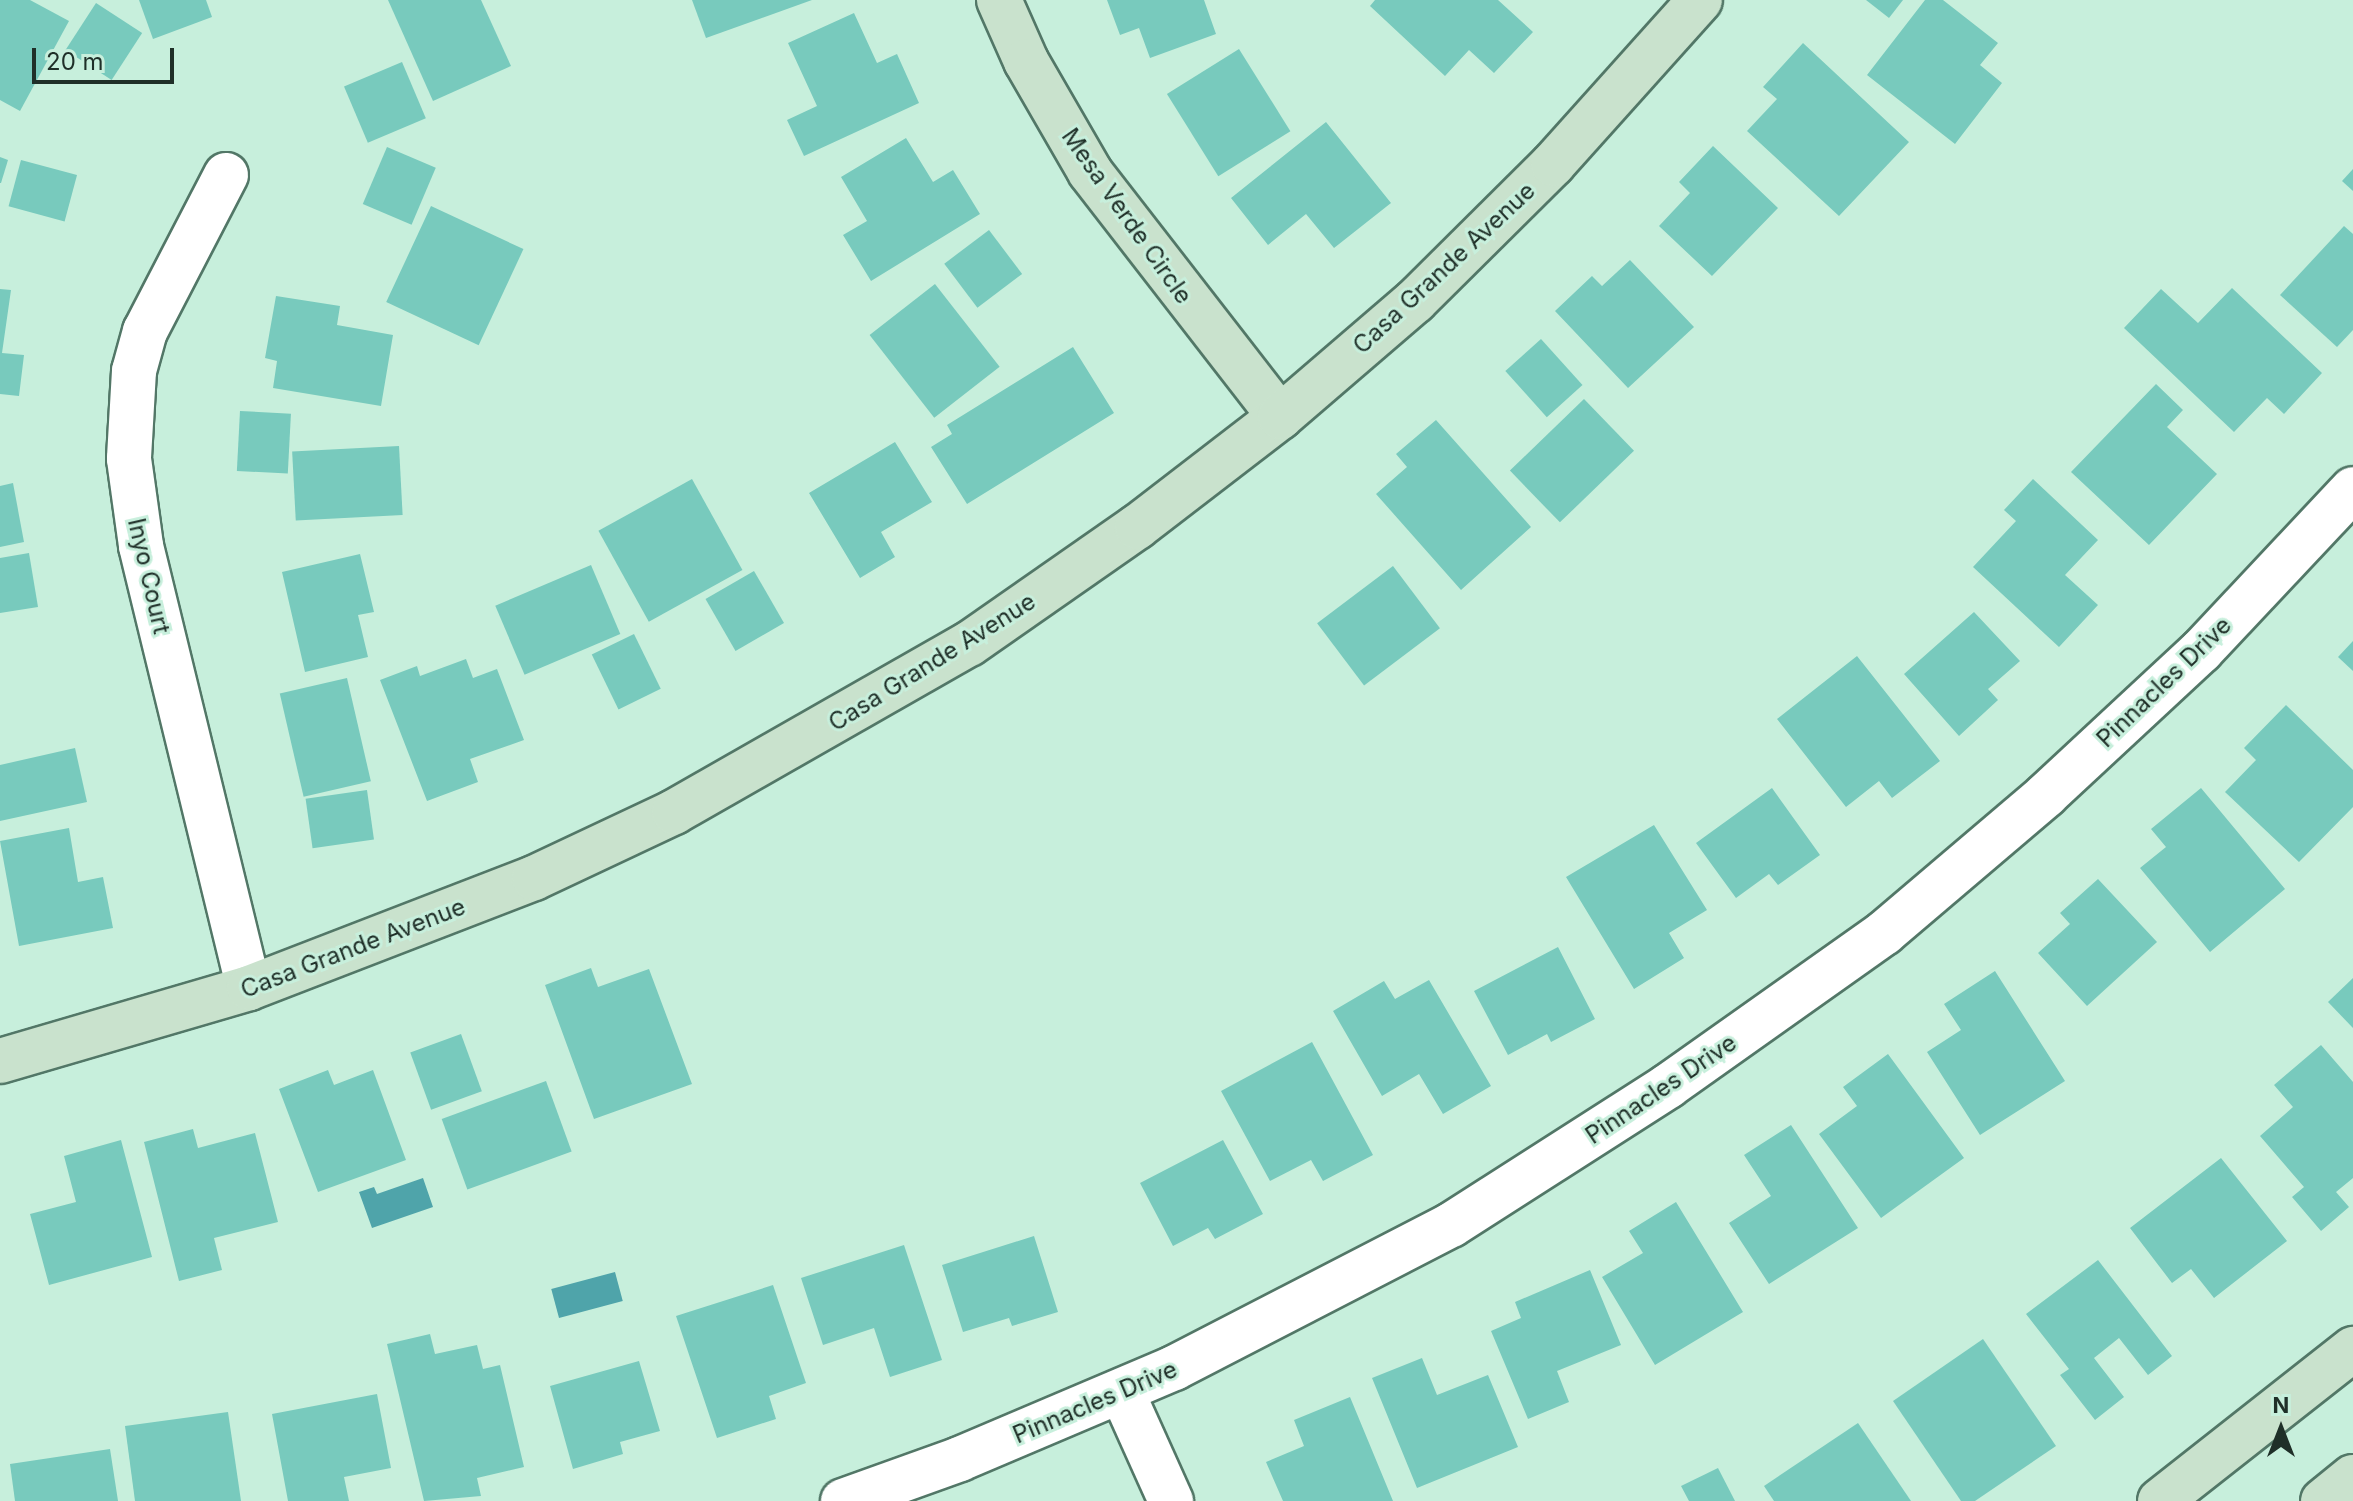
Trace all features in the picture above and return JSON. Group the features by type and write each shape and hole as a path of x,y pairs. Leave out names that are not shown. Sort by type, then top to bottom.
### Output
{"street":[{"name":"Mesa Verde Circle","path":"999,0 1026,61 1090,172 1280,417"},
{"name":"Casa Grande Avenue","path":"0,1061 249,988 534,878 674,812 969,644 1137,527 1280,417 1426,291 1553,164 1700,0"},
{"name":"Inyo Court","path":"226,175 145,331 134,371 129,459 141,546 249,988"},
{"name":"Pinnacles Drive","path":"843,1501 1122,1392 1451,1225 1668,1086 1884,933 2046,795 2201,651 2353,489"},
{"path":"2160,1501 2353,1349"},
{"path":"1122,1392 1171,1501"},
{"path":"2323,1501 2353,1477"}],"water":[{"path":"423,1178 433,1207 372,1228 359,1192 374,1187 377,1194"},
{"path":"615,1272 623,1301 559,1318 551,1289"}],"building":[{"path":"0,0 30,0 69,21 20,111 0,100"},
{"path":"139,0 206,0 212,17 153,39"},
{"path":"388,0 481,0 511,66 433,101"},
{"path":"692,0 812,0 706,38"},
{"path":"1107,0 1204,0 1216,34 1150,58 1139,28 1120,35"},
{"path":"1375,0 1498,0 1533,32 1494,73 1469,50 1445,76 1370,6"},
{"path":"1866,0 1903,0 1889,18"},
{"path":"1925,0 1943,0 1998,43 1980,65 2002,83 1955,144 1867,75"},
{"path":"96,3 142,33 112,80 66,50"},
{"path":"854,13 877,63 897,54 919,103 804,156 787,120 817,106 788,43"},
{"path":"1803,43 1909,142 1839,216 1747,131 1777,99 1763,87"},
{"path":"1239,49 1290,131 1218,176 1167,94"},
{"path":"402,62 426,118 368,143 344,87"},
{"path":"1326,122 1391,203 1334,248 1306,214 1268,245 1231,198"},
{"path":"906,138 933,182 953,170 980,214 871,281 843,235 867,221 841,177"},
{"path":"1713,146 1778,208 1712,276 1659,226 1690,193 1679,182"},
{"path":"387,147 436,168 412,225 363,204"},
{"path":"0,157 8,160 1,183 0,183"},
{"path":"21,160 77,175 65,221 9,206"},
{"path":"2353,169 2353,191 2342,181"},
{"path":"431,206 523,249 479,345 386,302"},
{"path":"2344,226 2353,234 2353,330 2337,347 2280,295"},
{"path":"989,230 1022,274 977,308 944,264"},
{"path":"1630,260 1694,327 1628,388 1555,311 1592,276 1602,286"},
{"path":"935,284 1000,367 934,418 870,335"},
{"path":"2232,288 2322,373 2284,414 2267,398 2234,432 2124,328 2161,289 2198,323"},
{"path":"0,289 11,290 2,353 24,355 19,396 0,394"},
{"path":"276,296 340,306 337,325 393,335 381,406 273,388 277,361 265,358"},
{"path":"1541,339 1582,385 1547,417 1505,371"},
{"path":"1073,347 1114,413 967,504 931,447 952,434 947,425"},
{"path":"2156,384 2183,410 2167,427 2217,474 2149,545 2071,472"},
{"path":"1584,399 1634,451 1560,522 1510,471"},
{"path":"240,411 291,414 288,474 237,471"},
{"path":"1436,420 1531,527 1461,590 1376,494 1407,467 1396,454"},
{"path":"895,442 932,502 881,532 895,557 860,578 809,493"},
{"path":"399,446 403,515 296,521 292,452"},
{"path":"692,479 742,570 649,622 598,531"},
{"path":"2033,479 2098,540 2065,575 2098,605 2059,647 1973,567 2016,521 2004,510"},
{"path":"13,483 24,542 0,547 0,486"},
{"path":"29,553 38,607 0,613 0,558"},
{"path":"360,554 374,612 358,615 368,657 305,672 282,572"},
{"path":"591,565 620,634 525,675 495,606"},
{"path":"1393,566 1440,628 1364,685 1317,623"},
{"path":"754,571 784,623 736,651 706,599"},
{"path":"1974,612 2020,661 1988,689 1998,700 1959,736 1904,674"},
{"path":"634,634 661,689 618,709 592,655"},
{"path":"2353,641 2353,671 2338,657"},
{"path":"1857,656 1940,761 1892,798 1879,781 1846,807 1777,719"},
{"path":"466,659 473,678 497,669 524,740 470,759 478,782 427,801 380,680 417,666 420,676"},
{"path":"347,678 371,781 304,797 280,694"},
{"path":"2286,705 2353,770 2353,807 2299,862 2225,792 2256,760 2244,748"},
{"path":"75,748 87,802 0,821 0,765"},
{"path":"1772,788 1820,855 1778,885 1769,874 1736,898 1696,843"},
{"path":"2201,788 2285,889 2210,952 2140,868 2166,847 2151,829"},
{"path":"367,790 374,840 313,848 306,799"},
{"path":"1654,825 1707,910 1669,933 1684,958 1634,989 1566,877"},
{"path":"69,828 78,882 103,877 113,928 19,946 0,841"},
{"path":"2098,879 2157,942 2087,1006 2038,953 2070,924 2060,913"},
{"path":"1558,947 1595,1019 1551,1042 1547,1034 1508,1055 1474,991"},
{"path":"591,968 598,987 649,969 692,1084 594,1119 545,985"},
{"path":"1995,971 2065,1081 1980,1135 1927,1052 1961,1030 1944,1004"},
{"path":"2353,978 2353,1028 2328,1002"},
{"path":"1429,980 1491,1086 1443,1114 1419,1074 1382,1096 1333,1011 1384,981 1395,999"},
{"path":"461,1034 482,1091 431,1110 410,1052"},
{"path":"1312,1042 1373,1155 1323,1181 1311,1160 1270,1181 1221,1091"},
{"path":"2321,1045 2353,1082 2353,1178 2336,1192 2349,1207 2321,1231 2292,1197 2304,1187 2260,1136 2293,1107 2274,1085"},
{"path":"1888,1054 1964,1158 1881,1218 1819,1134 1857,1106 1843,1087"},
{"path":"328,1070 334,1085 373,1070 406,1160 318,1192 279,1089"},
{"path":"546,1081 572,1151 467,1189 442,1119"},
{"path":"1791,1125 1858,1228 1769,1284 1729,1223 1771,1196 1744,1155"},
{"path":"193,1129 198,1148 255,1133 278,1222 214,1238 222,1270 179,1281 144,1142"},
{"path":"121,1140 152,1257 49,1285 30,1214 76,1202 64,1156"},
{"path":"1223,1140 1263,1214 1215,1239 1208,1228 1173,1246 1140,1183"},
{"path":"2221,1158 2287,1241 2214,1298 2191,1269 2172,1283 2130,1228"},
{"path":"1676,1202 1743,1312 1655,1365 1602,1277 1643,1253 1629,1231"},
{"path":"1034,1236 1058,1312 1012,1326 1009,1318 963,1332 942,1265"},
{"path":"904,1245 942,1360 890,1377 874,1328 823,1345 801,1278"},
{"path":"2098,1260 2172,1356 2148,1375 2119,1338 2094,1358 2124,1397 2095,1420 2060,1375 2069,1369 2026,1314"},
{"path":"1590,1270 1621,1345 1557,1371 1569,1402 1528,1419 1491,1331 1521,1318 1515,1302"},
{"path":"773,1285 806,1383 769,1396 776,1419 717,1438 676,1316"},
{"path":"430,1334 435,1354 477,1345 483,1369 500,1365 524,1467 477,1478 481,1496 424,1501 387,1344"},
{"path":"1983,1339 2056,1446 1975,1501 1961,1501 1893,1401"},
{"path":"1422,1358 1437,1395 1488,1375 1518,1447 1417,1488 1372,1378"},
{"path":"639,1361 660,1431 620,1442 623,1454 573,1469 550,1386"},
{"path":"377,1394 391,1468 344,1477 349,1501 288,1501 272,1414"},
{"path":"1350,1397 1393,1501 1283,1501 1266,1462 1304,1446 1294,1420"},
{"path":"228,1412 241,1501 135,1501 125,1426"},
{"path":"1858,1423 1911,1501 1774,1501 1764,1486"},
{"path":"110,1449 118,1501 15,1501 10,1464"},
{"path":"1718,1468 1735,1501 1689,1501 1681,1486"}]}
